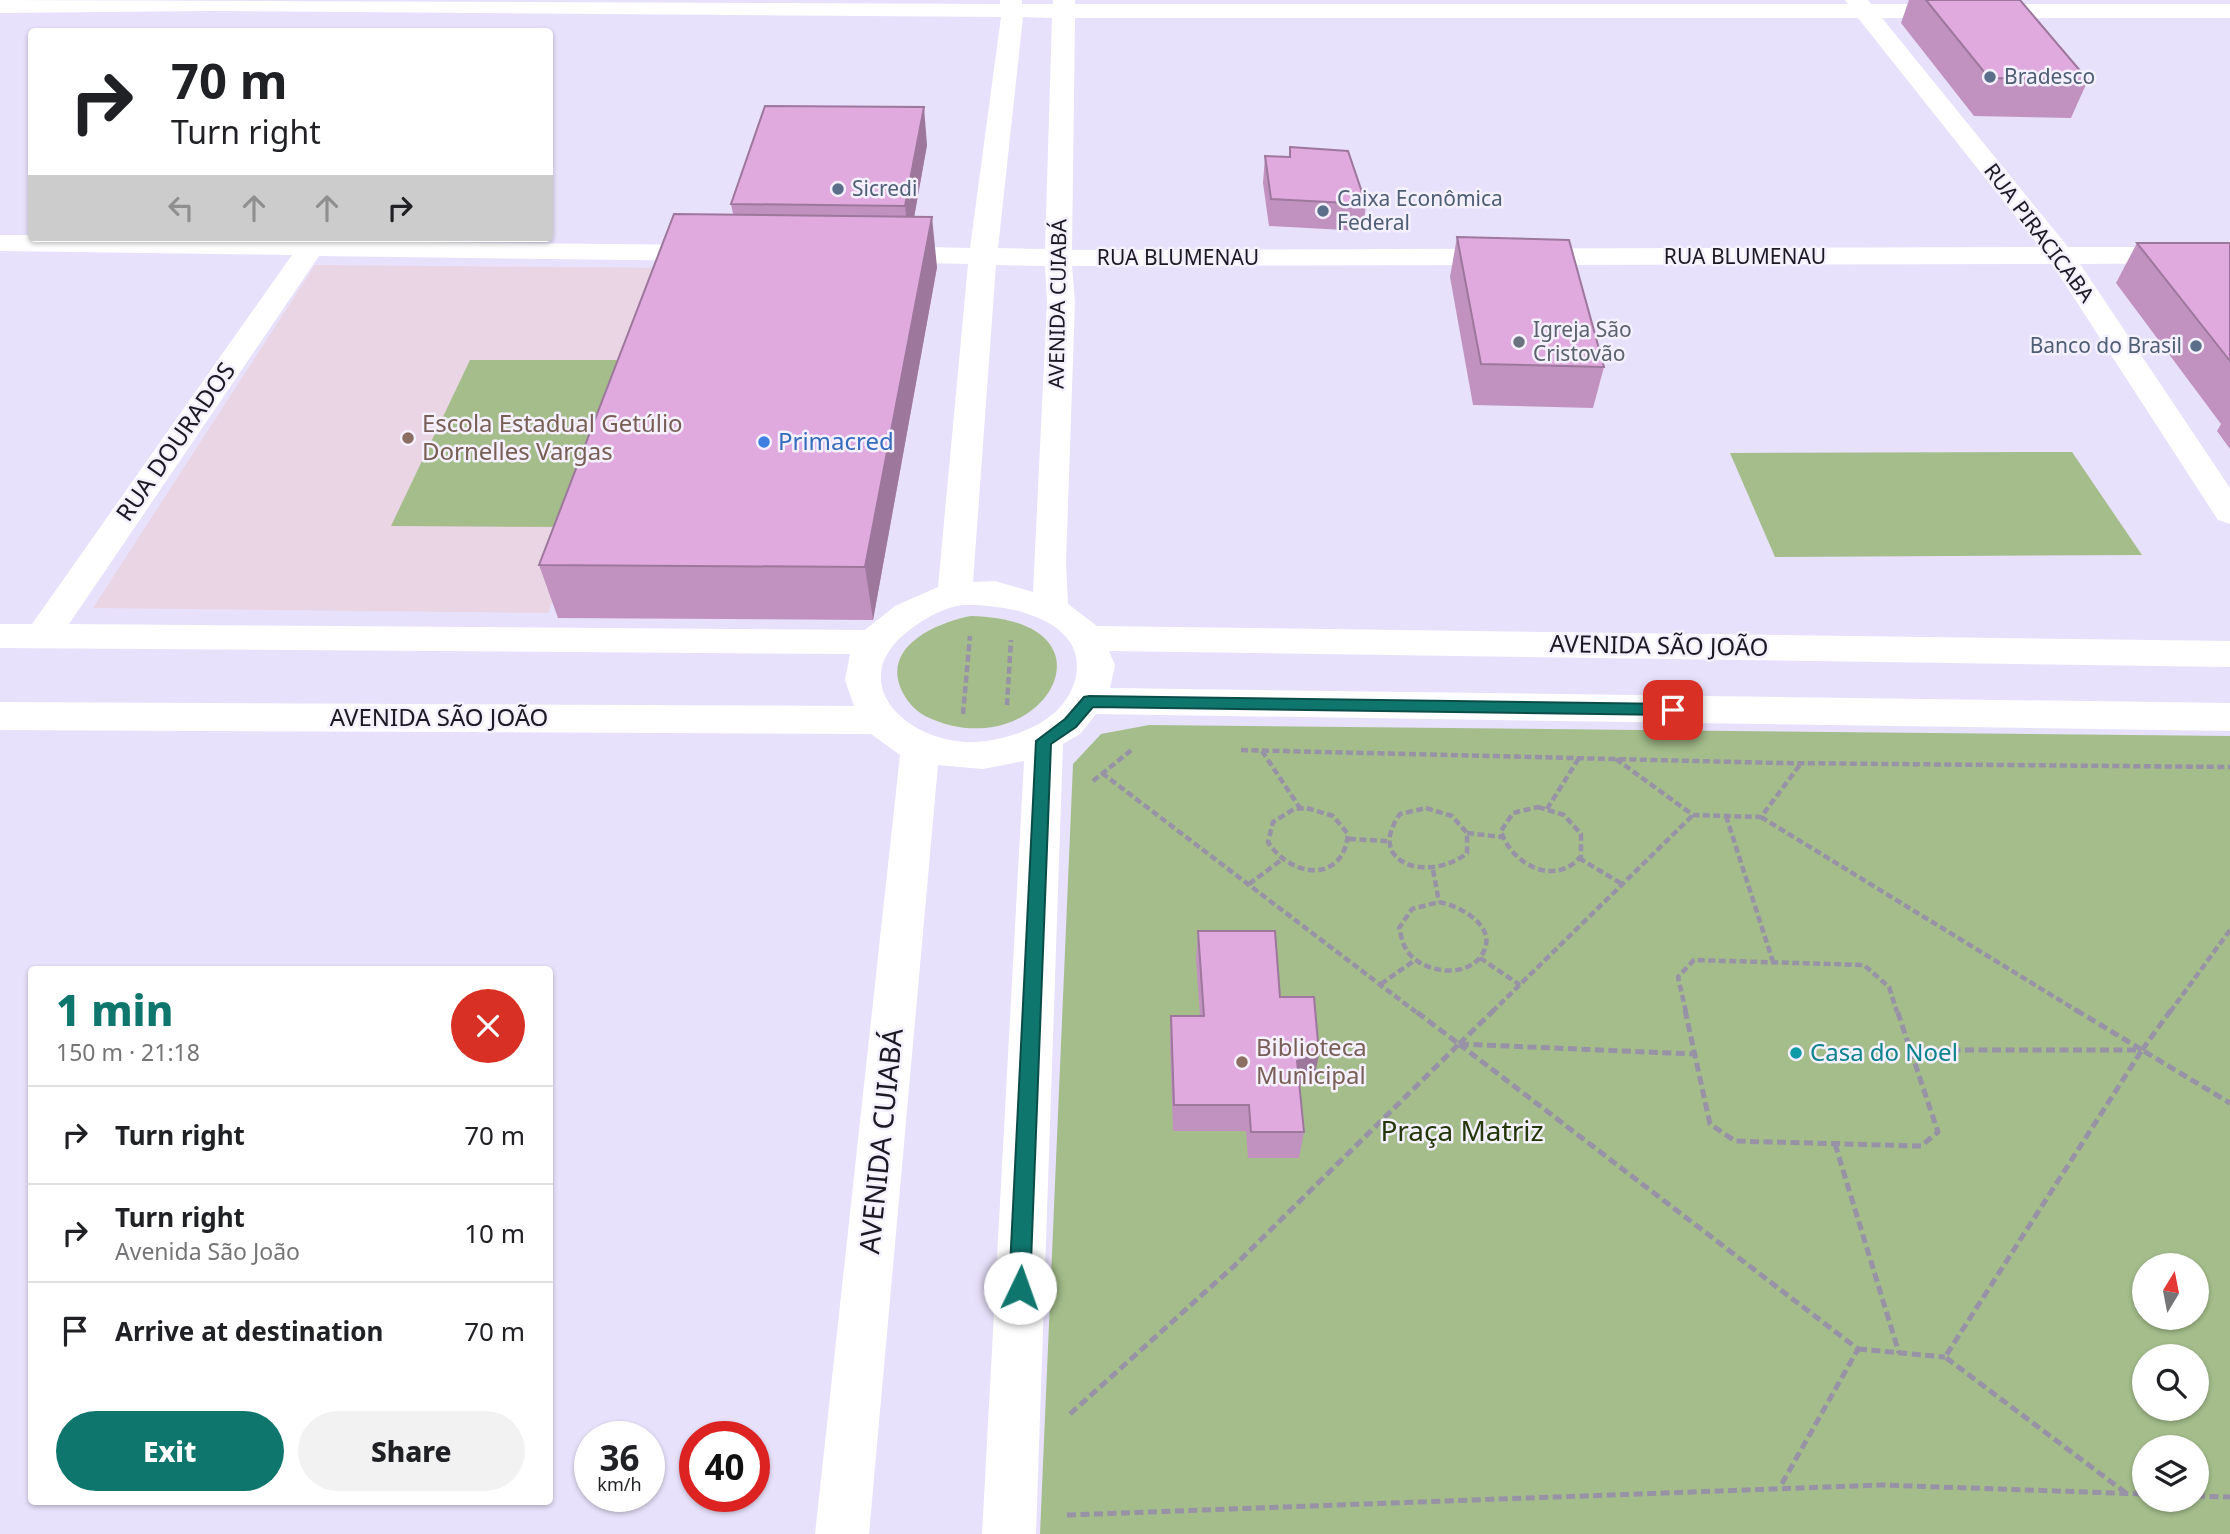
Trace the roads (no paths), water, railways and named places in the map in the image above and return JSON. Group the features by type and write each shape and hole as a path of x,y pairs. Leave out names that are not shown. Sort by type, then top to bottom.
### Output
{"street":[{"path":"195,23 212,2"},
{"path":"0,6 212,2 1860,5 2230,11"},
{"path":"955,594 983,254 1011,5"},
{"name":"AVENIDA CUIABÁ","path":"1051,607 1049,563 1060,302 1058,257 1063,5"},
{"name":"RUA PIRACICABA","path":"1860,5 2061,256 2230,513"},
{"path":"2,245 28,218"},
{"path":"2,245 739,253"},
{"name":"RUA DOURADOS","path":"42,636 311,248"},
{"name":"RUA BLUMENAU","path":"863,254 1058,257 2230,255"},
{"path":"996,593 1051,607 1072,621 1088,638 1096,658 1096,680 1089,701 1071,723 1044,741 1014,752 983,757 950,755 920,748 897,736 878,720 863,681 866,661 875,642 910,612 955,594 996,593"},
{"path":"0,636 875,642"},
{"name":"AVENIDA SÃO JOÃO","path":"1088,638 2230,654"},
{"path":"1089,701 2230,716"},
{"name":"AVENIDA SÃO JOÃO","path":"0,716 878,720"},
{"path":"1009,1534 1044,741"},
{"name":"AVENIDA CUIABÁ","path":"842,1534 920,748"}],"place":[{"name":"Bradesco","path":"1990,77"},
{"name":"Sicredi","path":"838,189"},
{"name":"Caixa Econômica Federal","path":"1323,211"},
{"name":"Igreja São Cristovão","path":"1519,342"},
{"name":"Banco do Brasil","path":"2196,346"},
{"name":"Escola Estadual Getúlio Dornelles Vargas","path":"408,438"},
{"name":"Primacred","path":"764,442"},
{"name":"Casa do Noel","path":"1796,1053"},
{"name":"Biblioteca Municipal","path":"1242,1062"}],"park label":[{"name":"Praça Matriz","path":"1462,1131"}]}
